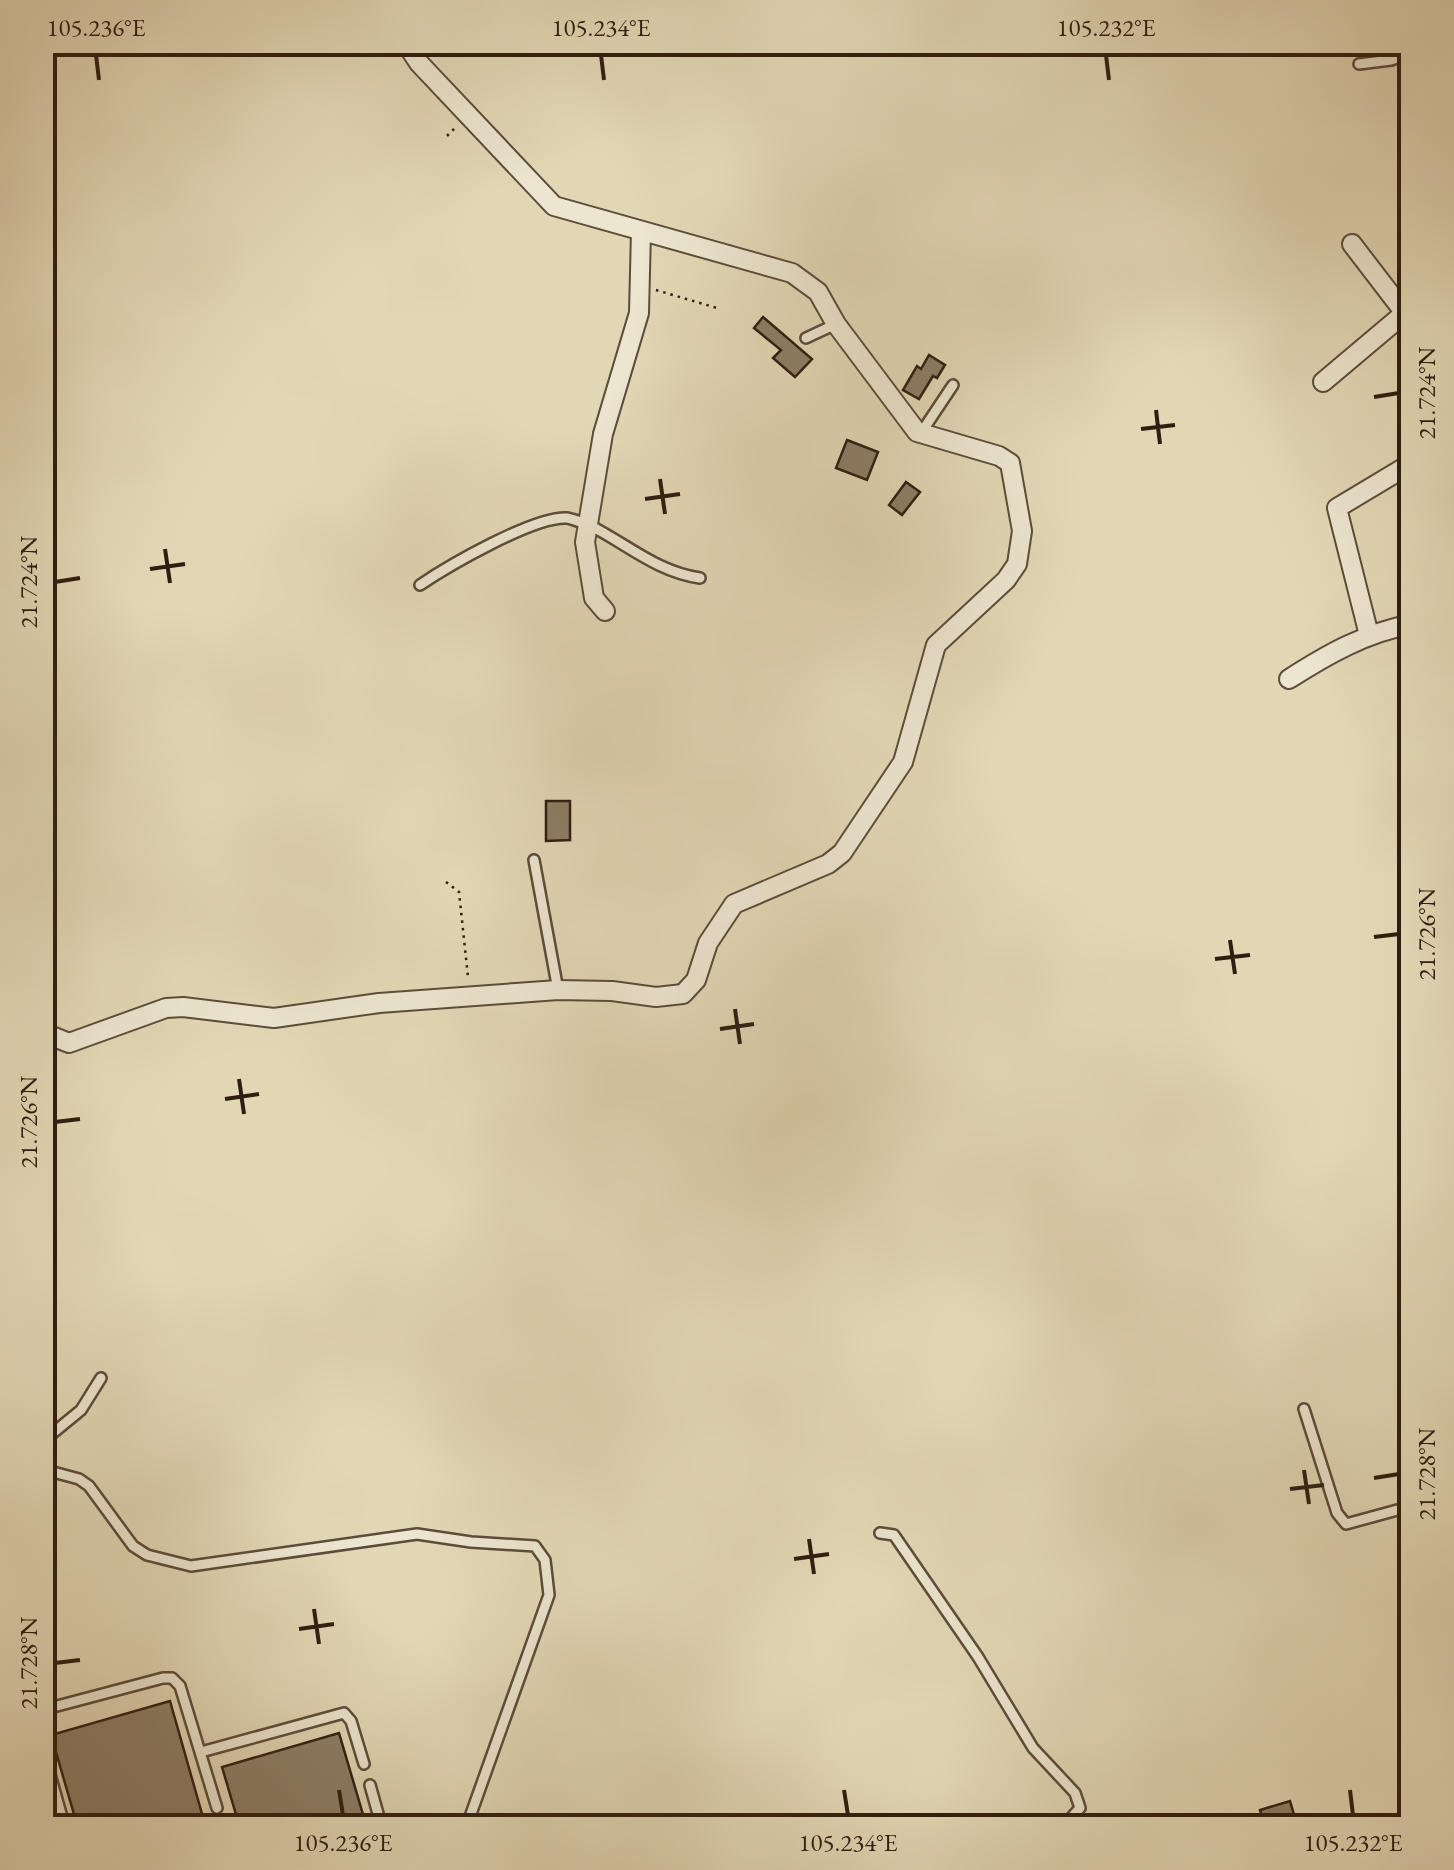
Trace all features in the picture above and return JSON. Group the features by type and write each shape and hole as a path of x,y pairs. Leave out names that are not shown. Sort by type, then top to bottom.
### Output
{"street":[{"path":"42,1032 70,1042 166,1008 274,1018 378,1004 558,990 656,997 683,994 696,980 708,944 734,904 828,864 842,853 897,773 936,646 1006,580 1017,564 1021,547 1020,512 1010,463 999,456 920,434 910,426 836,324 818,292 799,276 554,206 412,46"},
{"path":"606,611 594,598 585,542 603,434 635,334 641,231"},
{"path":"1323,382 1409,314 1352,244"},
{"path":"1369,635 1336,508 1412,463"},
{"path":"1288,680 1332,651 1369,635 1412,624"}],"lane":[{"path":"1359,64 1412,53"},
{"path":"806,338 836,324"},
{"path":"920,434 953,385"},
{"path":"420,586 464,556 568,518 588,525 663,568 700,578"},
{"path":"534,860 558,990"},
{"path":"42,1442 82,1410 101,1378"},
{"path":"1304,1409 1337,1513 1346,1524 1412,1506"},
{"path":"42,1469 79,1478 89,1486 133,1546 147,1555 191,1566 417,1534 536,1546 545,1560 549,1595 466,1828"},
{"path":"880,1533 894,1535 978,1657 1033,1748 1075,1794 1080,1808 1062,1828"},
{"path":"42,1710 172,1678 180,1686 217,1808"},
{"path":"201,1752 344,1714 351,1721 364,1764"},
{"path":"42,1746 66,1828"},
{"path":"370,1785 382,1828"}],"path":[{"path":"640,286 718,308"},
{"path":"446,882 458,892 470,998"}],"building":[{"path":"763,317 812,359 795,377 773,358 781,350 754,328"},
{"path":"929,355 945,365 919,399 903,390 917,366 921,369"},
{"path":"847,440 878,452 867,480 836,468"},
{"path":"906,482 920,492 902,515 889,505"},
{"path":"546,801 570,801 570,840 546,841"},
{"path":"170,1701 206,1828 78,1828 51,1735"},
{"path":"339,1733 367,1828 240,1828 222,1767"},
{"path":"1290,1801 1298,1828 1265,1828 1260,1810"}]}
